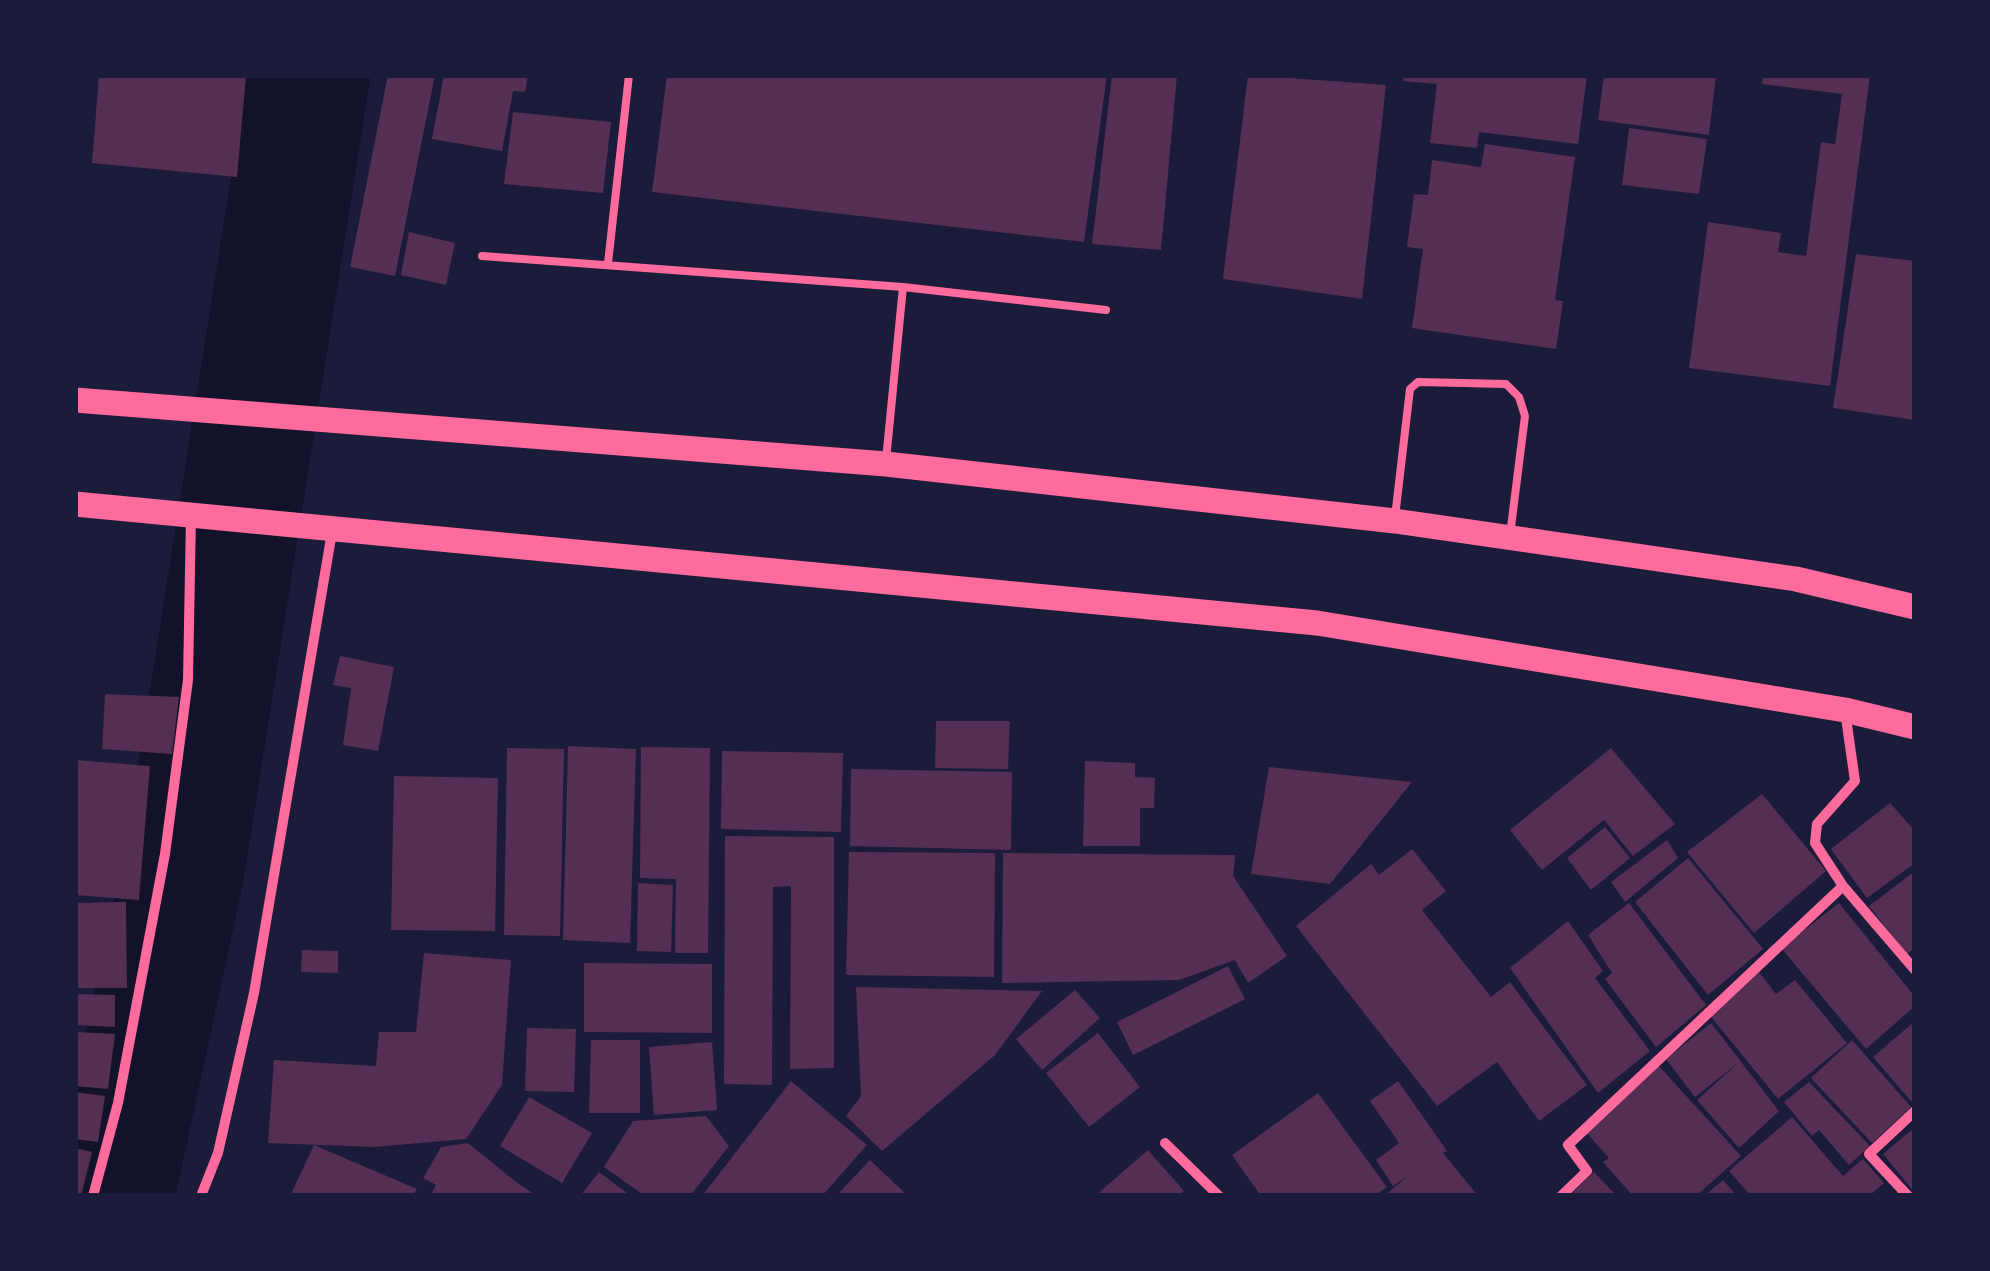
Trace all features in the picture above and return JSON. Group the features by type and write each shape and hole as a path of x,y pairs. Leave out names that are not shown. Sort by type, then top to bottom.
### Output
{"main road":[{"path":"75,400 327,423 886,464 1395,521 1796,578 1915,607"},
{"path":"75,504 1317,623 1845,710 1915,727"}],"street":[{"path":"94,1196 118,1103 166,854 188,680 202,516"},
{"path":"201,1196 218,1153 254,993 323,530"},
{"path":"1845,710 1855,781 1817,824 1815,843 1843,886 1915,970"},
{"path":"1561,1196 1588,1171 1568,1145 1843,886"},
{"path":"1908,1196 1869,1154 1915,1111"},
{"path":"1166,1144 1219,1196"}],"lane":[{"path":"608,263 628,75"},
{"path":"482,256 608,263 833,285 903,287 1106,310"},
{"path":"886,464 903,287"},
{"path":"1395,521 1410,389 1418,382 1506,384 1519,397 1525,416 1509,538"}],"building":[{"path":"99,75 246,75 237,177 92,163"},
{"path":"388,75 435,75 395,276 350,267"},
{"path":"444,75 528,75 525,92 513,91 502,151 432,139"},
{"path":"667,75 1107,75 1084,242 652,192"},
{"path":"1112,75 1177,75 1161,250 1092,244"},
{"path":"1248,75 1386,85 1362,299 1223,279"},
{"path":"1404,75 1587,75 1578,144 1479,132 1477,148 1430,143 1437,84 1403,81"},
{"path":"1604,75 1716,75 1709,135 1598,120"},
{"path":"1763,75 1870,75 1830,386 1689,368 1708,222 1781,233 1778,252 1806,256 1821,142 1835,144 1842,94 1762,84"},
{"path":"513,112 611,122 603,193 504,184"},
{"path":"1629,128 1707,139 1699,194 1622,185"},
{"path":"1485,144 1575,157 1555,300 1563,301 1556,349 1412,328 1423,249 1407,247 1414,194 1428,195 1432,160 1481,167"},
{"path":"409,232 455,243 446,285 401,275"},
{"path":"1856,254 1915,261 1915,420 1833,408"},
{"path":"340,656 394,667 378,751 343,745 351,688 333,685"},
{"path":"105,694 179,697 172,754 102,749"},
{"path":"936,721 1010,721 1008,769 935,768"},
{"path":"568,746 636,749 630,943 563,940"},
{"path":"641,747 710,748 708,953 675,953 676,879 640,878"},
{"path":"507,748 564,749 560,936 504,935"},
{"path":"1611,748 1675,824 1633,856 1604,820 1542,870 1510,830"},
{"path":"722,751 843,753 841,832 721,829"},
{"path":"75,760 150,766 139,900 75,895"},
{"path":"1085,761 1135,763 1135,777 1155,778 1154,808 1140,808 1140,846 1083,846"},
{"path":"1269,767 1412,782 1330,884 1251,874"},
{"path":"851,769 1012,772 1011,850 850,846"},
{"path":"394,776 498,778 495,931 391,930"},
{"path":"1762,794 1826,871 1754,933 1687,852"},
{"path":"1890,803 1915,831 1915,863 1867,898 1831,849"},
{"path":"1605,827 1630,858 1591,890 1567,858"},
{"path":"725,836 834,837 834,1068 790,1069 791,886 773,887 772,1085 724,1084"},
{"path":"1667,840 1678,858 1625,902 1611,882"},
{"path":"1412,849 1446,891 1422,910 1491,997 1510,982 1587,1085 1539,1121 1497,1062 1437,1106 1296,926 1371,864 1379,875"},
{"path":"849,852 995,853 994,977 846,975"},
{"path":"1003,853 1235,855 1233,876 1287,956 1248,983 1235,960 1179,980 1002,983"},
{"path":"1688,858 1763,949 1708,995 1635,902"},
{"path":"1915,871 1915,948 1907,954 1869,906"},
{"path":"638,883 673,885 671,952 637,951"},
{"path":"126,902 127,988 75,988 75,903"},
{"path":"1629,903 1706,1005 1656,1047 1605,979 1612,973 1588,935"},
{"path":"1839,903 1915,997 1915,1006 1866,1049 1781,948"},
{"path":"1568,921 1603,971 1595,978 1650,1051 1598,1093 1510,968"},
{"path":"302,950 338,951 338,973 301,972"},
{"path":"424,953 511,960 502,1085 466,1139 374,1147 268,1143 274,1060 376,1066 379,1032 416,1032"},
{"path":"584,963 712,964 712,1033 584,1032"},
{"path":"1228,966 1245,999 1133,1055 1117,1022"},
{"path":"1759,972 1776,994 1795,980 1847,1043 1778,1099 1708,1013"},
{"path":"856,987 1042,991 995,1055 882,1151 846,1116 861,1096"},
{"path":"1075,990 1100,1018 1042,1070 1016,1039"},
{"path":"75,994 115,995 115,1027 75,1025"},
{"path":"1915,1021 1915,1100 1912,1102 1873,1057"},
{"path":"1711,1023 1779,1111 1739,1148 1697,1100 1738,1063 1695,1097 1666,1059"},
{"path":"527,1028 576,1029 574,1092 525,1091"},
{"path":"75,1032 115,1034 108,1089 75,1086"},
{"path":"1098,1033 1140,1087 1089,1127 1046,1073"},
{"path":"591,1040 640,1040 640,1113 589,1113"},
{"path":"1852,1040 1911,1107 1872,1143 1811,1078"},
{"path":"712,1042 717,1110 654,1115 649,1047"},
{"path":"1658,1065 1741,1156 1696,1196 1633,1196 1603,1162 1609,1158 1584,1130"},
{"path":"791,1081 867,1145 822,1196 702,1196"},
{"path":"1398,1081 1447,1151 1443,1153 1478,1196 1384,1196 1407,1177 1393,1186 1376,1160 1399,1143 1370,1101"},
{"path":"1809,1082 1870,1146 1849,1165 1819,1130 1812,1136 1784,1102"},
{"path":"75,1092 105,1096 98,1142 75,1139"},
{"path":"1318,1093 1387,1187 1374,1196 1261,1196 1232,1155"},
{"path":"529,1097 592,1133 562,1183 500,1146"},
{"path":"706,1116 729,1146 690,1196 645,1196 604,1167 633,1121"},
{"path":"1792,1117 1843,1176 1863,1159 1884,1183 1869,1196 1751,1196 1729,1171"},
{"path":"1915,1127 1915,1193 1883,1154"},
{"path":"468,1143 536,1196 430,1196 436,1185 423,1178 441,1147"},
{"path":"314,1145 417,1189 413,1196 290,1196"},
{"path":"75,1148 92,1152 81,1196 75,1196"},
{"path":"1148,1150 1184,1191 1178,1196 1095,1196"},
{"path":"870,1160 908,1196 836,1196"},
{"path":"599,1172 631,1196 580,1196"},
{"path":"1594,1172 1617,1196 1569,1196"},
{"path":"1723,1180 1737,1196 1704,1196"}],"waterway":[{"path":"113,1196 183,872 309,75"}]}
